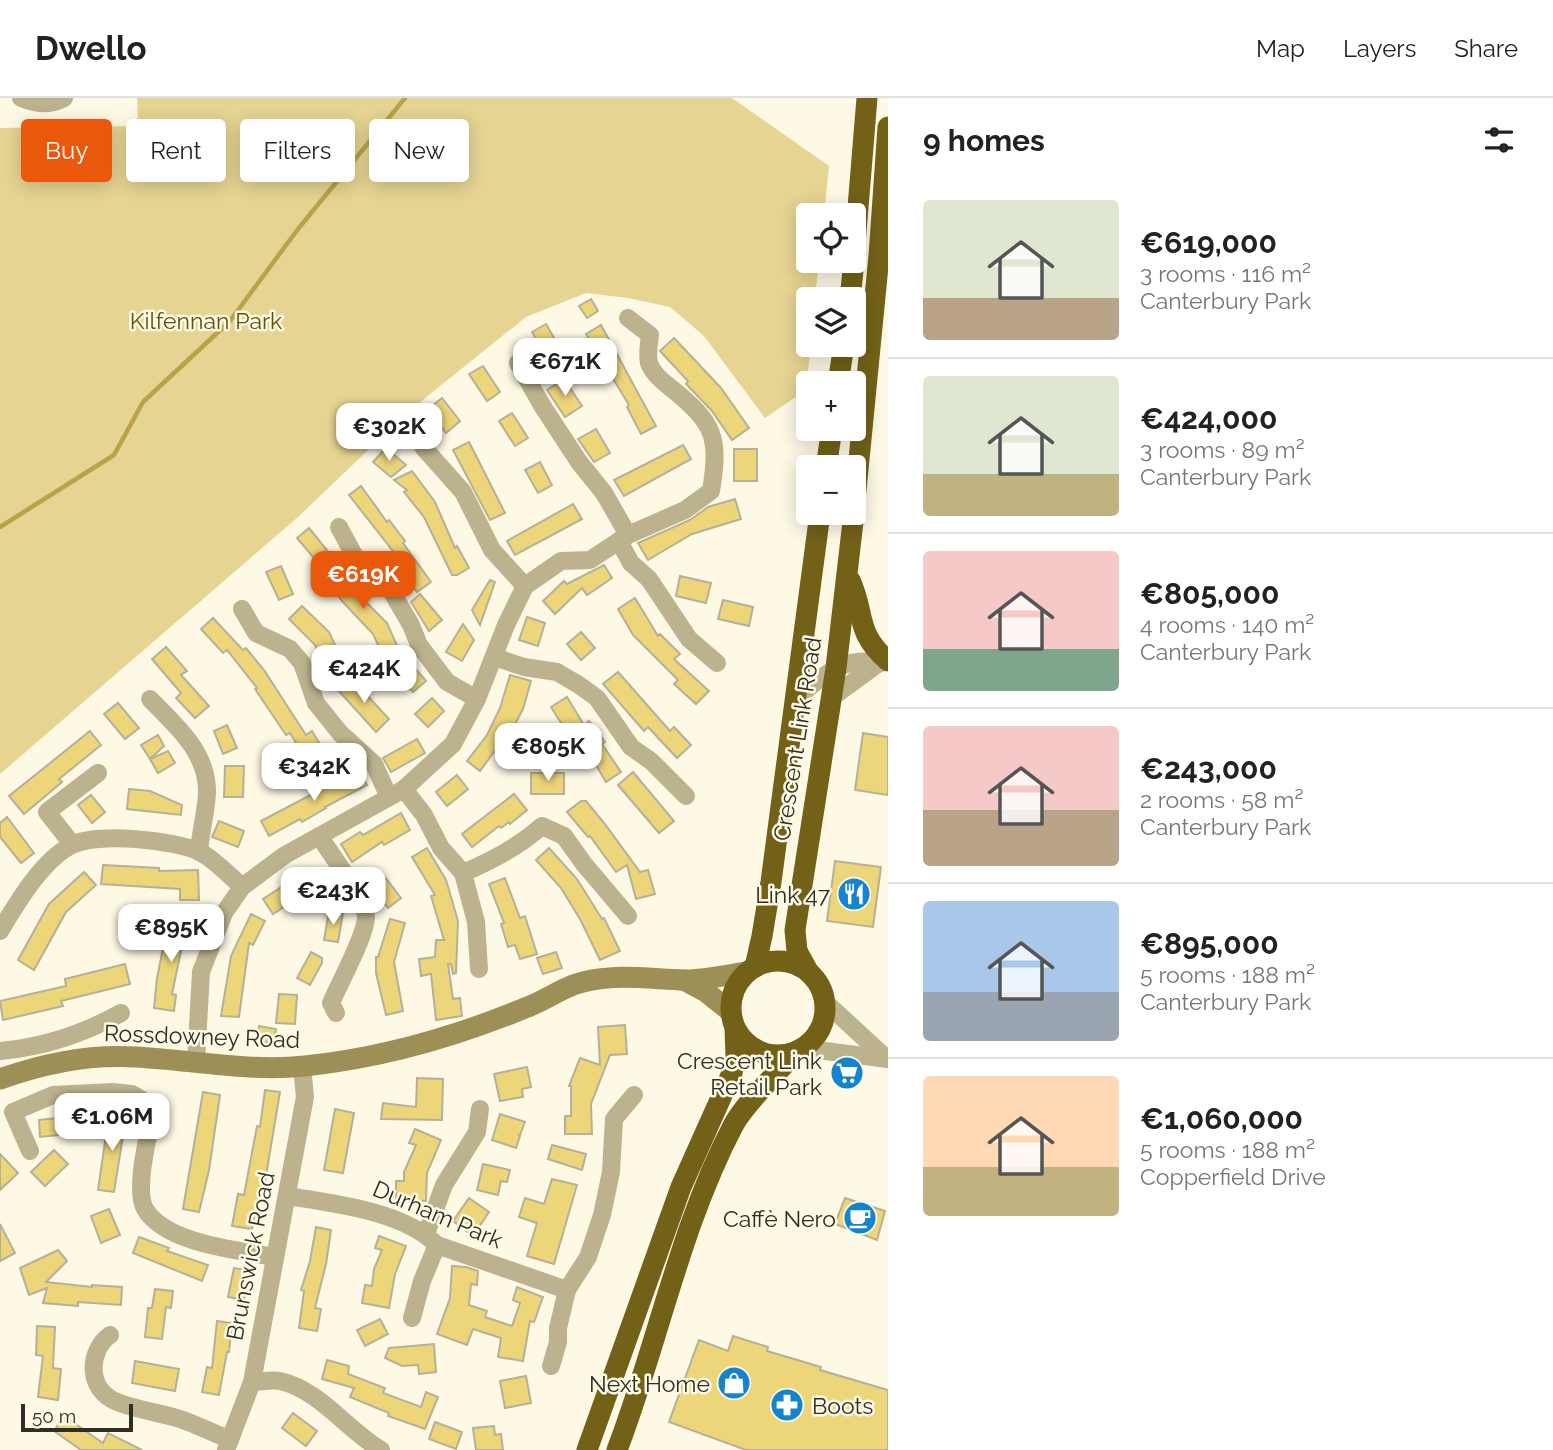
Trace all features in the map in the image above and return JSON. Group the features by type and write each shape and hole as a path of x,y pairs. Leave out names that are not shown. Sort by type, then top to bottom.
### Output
{"highway":[{"path":"858,203 867,98"},
{"name":"Crescent Link Road","path":"859,455 879,256 888,127"},
{"name":"Crescent Link Road","path":"587,1450 681,1188 732,1073 736,1057 733,992 751,969 771,882 818,525"},
{"name":"Crescent Link Road","path":"824,1001 818,984 797,951 795,930 831,698 853,525"},
{"path":"848,575 857,594 863,629 885,662"},
{"path":"751,969 761,964 782,961 808,971"},
{"path":"617,1450 639,1393 692,1224 712,1173 736,1121 799,1049 811,1041 821,1026 824,1001"},
{"path":"733,1020 744,1041 764,1053 781,1055 799,1049"}],"street":[{"path":"21,98 45,104 64,98"},
{"path":"196,1062 201,972 224,912 242,887 285,855 396,792 453,744 477,699 525,586 561,562 590,560 624,538 685,510 711,491 716,461 711,428 691,404 662,381 649,363 650,335 628,318"},
{"path":"518,363 579,462 604,493 624,538 631,563 649,579 688,639 718,663"},
{"path":"423,447 463,492 492,551 525,586"},
{"path":"339,527 355,557 374,568 386,582 411,625 419,645 447,682 477,699"},
{"path":"242,609 256,633 290,649 302,663 316,703 341,733 374,764 396,792 424,815 441,848 463,873 475,922 480,969"},
{"path":"494,657 524,667 557,672 597,698 631,747 651,761 686,796"},
{"path":"794,700 835,668 856,660 885,662"},
{"path":"831,698 885,662"},
{"path":"150,699 186,736 198,755 204,772 207,792 199,852"},
{"path":"72,844 47,812 98,773"},
{"path":"463,873 492,861 526,840 542,826 564,836 628,916"},
{"path":"320,837 355,890 366,916 363,932 331,1003 336,1013"},
{"path":"0,931 17,902 49,862 72,844 91,839 141,838 199,852 242,887"},
{"name":"Rossdowney Road","path":"0,1079 19,1072 99,1058 133,1057 302,1067 371,1057 438,1039 533,1005 574,985 613,978 684,980 751,969"},
{"name":"Rossdowney Road","path":"684,980 706,992 733,1020"},
{"path":"824,1001 888,1059"},
{"path":"0,1051 29,1048 91,1030 121,1013"},
{"path":"799,1049 888,1059"},
{"name":"Brunswick Road","path":"228,1445 252,1382 305,1097 302,1067"},
{"path":"30,1152 13,1112 53,1095 112,1092 132,1094 155,1108 141,1178 144,1208 163,1227 204,1244 274,1257"},
{"path":"551,1366 567,1290 588,1256 602,1215 611,1172 614,1119 634,1095"},
{"path":"412,1318 444,1185 477,1132 480,1109"},
{"name":"Durham Park","path":"287,1196 359,1207 432,1239 567,1290"},
{"path":"110,1335 101,1341 95,1352 97,1388 112,1399 180,1419 228,1445"},
{"path":"252,1382 279,1381 308,1393 381,1450"}],"green space":[{"name":"Kilfennan Park","path":"137,98 732,98 829,166 825,203 796,203 796,273 818,273 816,287 796,287 796,357 810,357 808,371 796,371 796,397 765,418 704,336 670,307 586,293 526,317 409,411 298,517 0,774 0,128 21,128 21,182 112,182 112,126 126,126 126,182 226,182 226,119 138,119"}],"building":[{"path":"591,299 598,311 587,318 579,306"},
{"path":"546,324 560,348 546,356 532,332"},
{"path":"601,325 656,426 641,434 627,407 629,405 586,334"},
{"path":"674,338 721,388 749,428 732,440 712,411 686,384 688,381 660,351"},
{"path":"483,366 500,392 487,401 469,374"},
{"path":"564,379 582,406 565,417 547,390"},
{"path":"442,398 460,421 446,433 427,410"},
{"path":"512,413 528,438 515,446 499,421"},
{"path":"596,429 610,453 594,462 578,439"},
{"path":"469,442 505,513 490,520 453,450"},
{"path":"683,445 691,459 624,496 614,480"},
{"path":"386,448 406,465 391,477 373,462"},
{"path":"734,449 757,449 757,481 734,481"},
{"path":"540,462 552,485 538,493 525,470"},
{"path":"412,471 435,502 455,548 457,546 469,568 457,575 452,575 424,517 404,492 407,490 394,480"},
{"path":"361,486 387,522 389,520 405,541 403,543 431,582 417,592 399,567 403,564 349,495"},
{"path":"735,499 741,519 692,534 648,560 638,543 690,520 708,507"},
{"path":"573,504 582,519 515,555 507,541"},
{"path":"309,528 365,601 387,623 399,650 426,681 413,692 384,659 380,650 382,649 373,634 342,601 327,580 330,577 297,538"},
{"path":"604,565 612,578 587,595 582,588 555,614 543,601 564,581 567,584"},
{"path":"281,566 293,594 279,600 266,572"},
{"path":"680,576 711,583 706,603 676,596"},
{"path":"490,580 495,582 480,625 472,610"},
{"path":"420,594 442,620 429,631 411,602"},
{"path":"635,598 658,636 660,634 680,654 674,659 709,691 696,704 674,684 678,680 633,635 618,609"},
{"path":"723,600 753,607 749,626 718,619"},
{"path":"302,606 329,632 345,666 328,673 315,645 289,619"},
{"path":"527,617 545,623 538,646 519,640"},
{"path":"213,618 243,650 246,648 264,670 306,735 312,731 324,751 307,761 290,733 286,735 255,689 257,688 227,650 223,653 201,629"},
{"path":"463,624 474,640 462,661 446,652"},
{"path":"581,632 595,648 581,660 567,644"},
{"path":"166,647 187,671 181,675 209,706 195,718 176,698 181,693 152,659"},
{"path":"618,672 670,731 674,727 691,745 677,758 648,727 644,731 603,684"},
{"path":"510,675 531,681 523,709 505,743 502,741 480,771 467,761 487,735 500,708"},
{"path":"351,678 389,719 376,732 338,690"},
{"path":"567,697 584,725 589,721 605,742 602,744 621,772 606,782 593,760 566,724 563,726 551,707"},
{"path":"432,698 444,711 428,727 415,714"},
{"path":"118,703 139,728 125,739 104,714"},
{"path":"227,725 237,748 223,754 214,731"},
{"path":"90,731 101,745 59,779 62,782 24,814 9,796"},
{"path":"863,733 888,737 888,795 855,790"},
{"path":"158,735 164,746 150,759 141,745"},
{"path":"417,739 425,753 391,772 383,758"},
{"path":"168,751 175,763 158,773 150,759"},
{"path":"225,766 244,766 243,797 224,797"},
{"path":"358,770 367,785 302,822 300,819 269,836 261,821"},
{"path":"633,772 674,821 659,833 618,785"},
{"path":"531,773 564,773 564,794 531,794"},
{"path":"457,775 468,789 447,806 436,792"},
{"path":"129,789 150,791 182,805 181,815 127,809"},
{"path":"514,794 527,810 510,824 509,822 501,828 499,826 472,847 462,834"},
{"path":"91,795 105,812 92,823 78,805"},
{"path":"581,801 586,801 640,872 648,870 655,894 636,899 627,865 616,872 590,836 588,837 567,812"},
{"path":"401,813 410,830 384,845 382,842 352,862 341,844 360,832 363,835"},
{"path":"7,817 34,853 21,863 0,837 0,823"},
{"path":"219,821 244,831 238,847 212,837"},
{"path":"427,848 446,880 458,921 456,973 453,974 451,964 448,964 453,999 460,998 462,1016 436,1020 431,974 421,976 419,959 435,957 436,940 444,940 431,896 435,895 412,857"},
{"path":"549,848 577,879 602,919 604,918 620,951 600,960 561,888 536,860"},
{"name":"Link 47","path":"835,861 881,867 873,927 827,921"},
{"path":"103,865 159,868 159,871 198,870 199,900 180,900 180,889 101,884"},
{"path":"311,868 320,883 273,914 263,899"},
{"path":"84,872 96,885 66,912 34,970 18,960 49,904"},
{"path":"381,872 401,898 388,908 369,882"},
{"path":"505,878 520,918 525,916 537,954 520,959 515,945 508,947 501,924 504,923 489,884"},
{"path":"329,911 343,913 338,942 324,940"},
{"path":"178,913 192,919 183,941 172,994 176,995 174,1011 154,1008 163,948"},
{"path":"251,914 265,921 253,945 249,943 239,1017 221,1016 231,956"},
{"path":"390,919 405,923 394,962 403,1011 386,1015 376,973 376,957"},
{"path":"311,952 322,958 322,963 310,985 297,978"},
{"path":"556,952 562,968 543,974 537,958"},
{"path":"125,964 130,984 61,1001 63,1006 3,1020 0,1001 66,986 65,979"},
{"path":"279,994 297,995 295,1024 276,1023"},
{"path":"625,1025 627,1054 610,1055 591,1104 592,1134 565,1134 565,1116 571,1116 569,1086 580,1058 600,1065 598,1027"},
{"path":"259,1026 276,1029 273,1043 256,1041"},
{"path":"527,1067 531,1087 522,1089 523,1097 500,1101 494,1074"},
{"path":"417,1078 443,1079 442,1120 381,1119 383,1103 416,1107"},
{"path":"265,1090 280,1092 264,1188 260,1187 252,1229 232,1226 238,1194 244,1195 257,1126 260,1127"},
{"path":"203,1092 220,1095 209,1170 199,1212 183,1209"},
{"path":"335,1109 354,1113 343,1173 324,1170"},
{"path":"500,1114 525,1122 518,1135 520,1136 516,1148 492,1140"},
{"path":"109,1115 126,1117 114,1192 98,1190"},
{"path":"57,1118 58,1135 40,1137 39,1120"},
{"path":"415,1129 441,1140 427,1173 426,1201 396,1200 396,1181 404,1181 404,1172 416,1145 409,1143"},
{"path":"552,1145 586,1154 582,1170 548,1159"},
{"path":"54,1150 68,1164 45,1186 31,1172"},
{"path":"0,1154 18,1173 0,1190"},
{"path":"483,1164 510,1170 507,1182 501,1181 498,1195 477,1190"},
{"path":"552,1179 577,1185 554,1264 527,1256 537,1223 519,1217 525,1198 544,1204"},
{"path":"469,1198 489,1212 473,1236 453,1221"},
{"name":"Caffè Nero","path":"845,1198 885,1211 877,1240 835,1224"},
{"path":"109,1209 120,1235 101,1243 91,1216"},
{"path":"0,1224 15,1253 0,1261"},
{"path":"316,1227 331,1230 315,1308 321,1309 317,1331 299,1328 304,1291 301,1290"},
{"path":"379,1236 406,1246 395,1274 389,1308 362,1303 365,1285 372,1286 374,1269 382,1250 375,1248"},
{"path":"139,1237 169,1248 167,1251 208,1265 202,1281 133,1253"},
{"path":"58,1250 67,1261 46,1282 122,1287 121,1305 78,1302 78,1306 43,1303 47,1288 29,1295 20,1268"},
{"path":"452,1266 478,1271 477,1285 471,1284 469,1305 487,1311 485,1317 512,1326 520,1303 513,1300 517,1287 543,1297 534,1322 530,1321 523,1361 498,1357 501,1338 473,1329 467,1345 437,1334 450,1298"},
{"path":"234,1268 250,1271 244,1300 228,1297"},
{"path":"155,1289 173,1291 171,1308 166,1307 162,1339 145,1337 148,1308 152,1308"},
{"path":"380,1319 388,1334 365,1346 357,1330"},
{"path":"217,1321 232,1323 229,1352 219,1395 202,1392 207,1367 212,1368"},
{"path":"37,1326 55,1327 53,1368 61,1369 58,1400 38,1397 43,1356 36,1355"},
{"path":"733,1336 768,1347 767,1351 821,1367 820,1370 888,1390 888,1450 746,1450 669,1422 699,1340 728,1351"},
{"path":"434,1344 436,1372 419,1374 418,1365 402,1366 385,1358 389,1348"},
{"path":"327,1360 349,1366 348,1374 385,1388 383,1393 421,1407 426,1392 438,1397 425,1429 388,1416 389,1413 350,1397 354,1388 322,1379"},
{"path":"135,1361 179,1369 175,1391 132,1383"},
{"path":"526,1376 531,1403 505,1408 500,1381"},
{"path":"293,1413 317,1431 306,1446 282,1428"},
{"path":"64,1416 103,1443 108,1433 142,1450 81,1450 54,1431"},
{"path":"435,1422 462,1432 456,1449 429,1439"},
{"path":"494,1426 495,1435 501,1434 503,1450 476,1450 473,1428"}],"waterway":[{"path":"0,527 114,455 143,402 230,321 298,229 405,98"}],"place":[{"name":"Link 47","path":"854,894"},
{"name":"Crescent Link Retail Park","path":"847,1073"},
{"name":"Caffè Nero","path":"860,1218"},
{"name":"Next Home","path":"734,1383"},
{"name":"Boots","path":"787,1405"}]}
